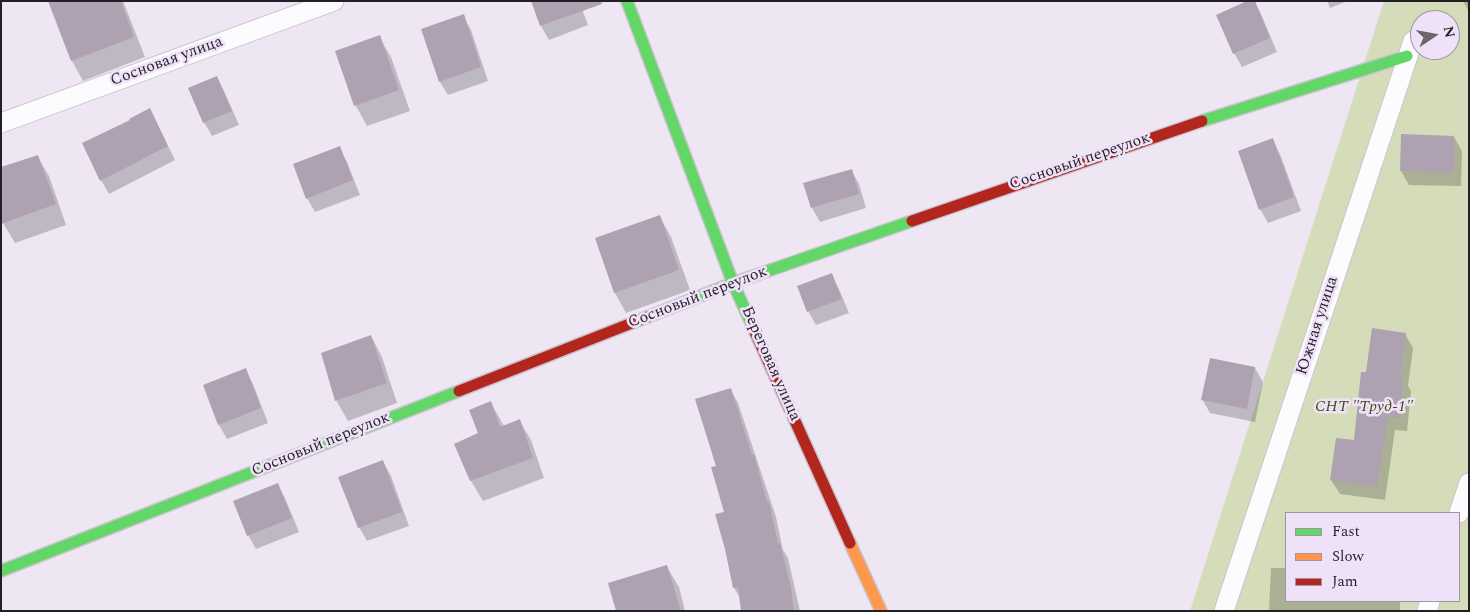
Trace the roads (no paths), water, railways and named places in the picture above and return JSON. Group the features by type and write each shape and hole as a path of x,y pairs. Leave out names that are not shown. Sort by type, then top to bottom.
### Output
{"street":[{"name":"Сосновая улица","path":"1,124 334,1"},
{"name":"Береговая улица","path":"627,1 734,283 881,611"},
{"name":"Сосновый переулок","path":"1,572 734,283 1410,48"},
{"name":"Южная улица","path":"1224,611 1410,48"},
{"path":"1459,512 1469,482"}],"park label":[{"name":"СНТ \"Труд-1\"","path":"1364,408"}]}
